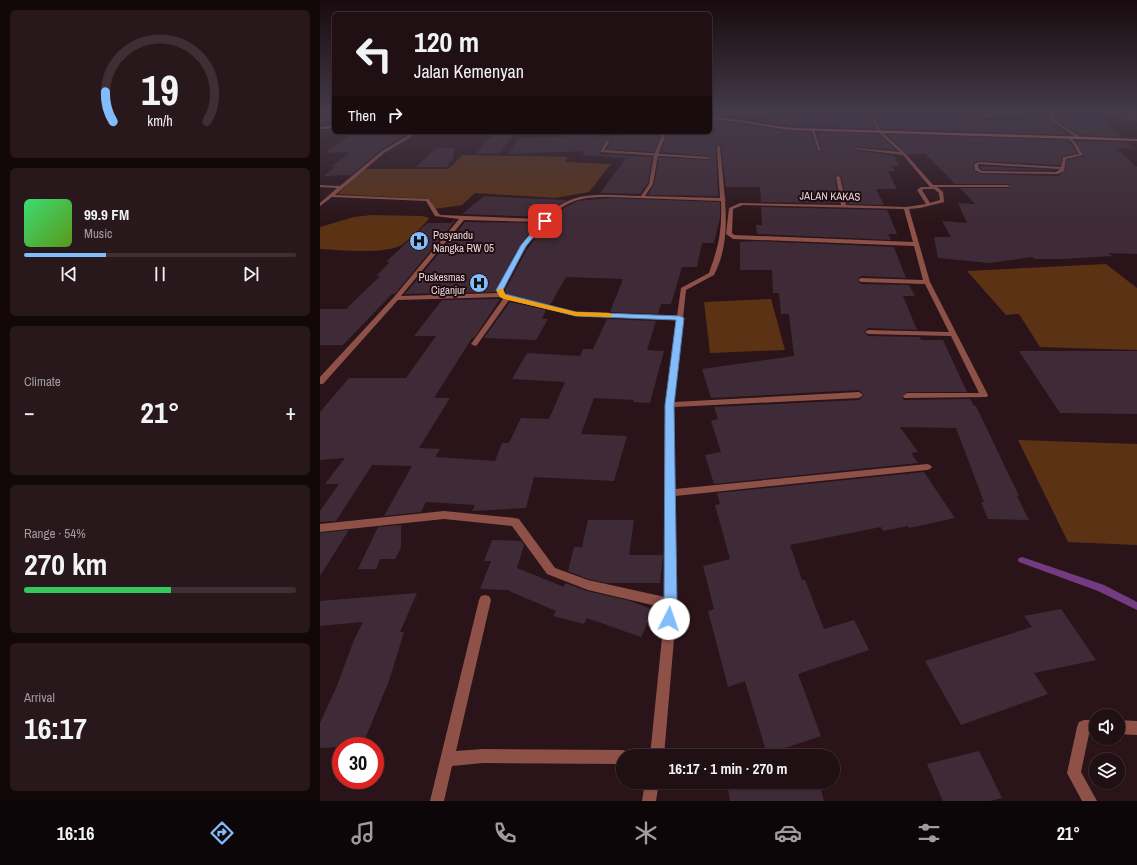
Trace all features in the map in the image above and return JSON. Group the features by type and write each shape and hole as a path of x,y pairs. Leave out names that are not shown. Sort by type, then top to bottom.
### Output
{"street":[{"path":"321,204 387,149"},
{"path":"602,149 601,151 708,158"},
{"path":"642,197 651,184 658,149"},
{"path":"658,749 671,604 670,405 682,289 712,274 723,236 724,200 719,167 719,149"},
{"path":"861,149 904,154"},
{"name":"JALAN KAKAS","path":"899,149 933,187 941,192 942,201 906,208 742,204 731,208 729,234 733,237 917,244"},
{"path":"1062,168 976,164 980,172 1057,172 1062,171 1064,158 1081,155 1078,149"},
{"path":"838,177 844,206"},
{"path":"320,186 342,187"},
{"path":"929,204 919,190 933,187 1008,186"},
{"path":"332,196 427,200 437,215 463,218 545,221"},
{"path":"505,296 500,290 524,245 563,203 594,196 724,200"},
{"path":"906,208 927,282 984,395 907,396"},
{"path":"320,382 396,298 463,218"},
{"path":"861,280 927,282"},
{"path":"396,298 505,296 576,314 680,318"},
{"path":"475,344 505,296"},
{"path":"868,332 952,334"},
{"path":"670,405 859,395"},
{"path":"671,493 927,467"},
{"path":"320,528 444,515 515,522 551,572 588,586 671,604"},
{"path":"436,801 485,600"},
{"path":"1089,727 1084,727 1074,773 1090,801"},
{"path":"1125,727 1137,728"},
{"path":"447,759 483,756 616,757"},
{"path":"649,801 651,789"}],"shaded area":[{"path":"463,155 568,157 565,162 611,164 589,192 555,198 475,193 462,205 434,209 430,199 338,194 363,169 448,169"},
{"path":"372,215 422,216 429,218 403,244 386,250 351,251 320,249 320,227 354,217"},
{"path":"1106,264 1137,288 1137,350 1040,347 1019,314 1006,315 967,271"},
{"path":"771,299 785,350 710,353 704,302"},
{"path":"1018,440 1137,444 1137,545 1068,542"}],"building":[{"path":"330,149 382,149 351,175 324,176 335,167 330,167 350,152 325,153"},
{"path":"435,149 454,149 453,159 447,167 416,167"},
{"path":"480,149 502,149 499,153 476,154"},
{"path":"511,149 600,149 600,154 652,157 648,183 640,194 600,193 626,158 582,155 585,151 508,154"},
{"path":"613,149 655,149 654,152"},
{"path":"662,149 716,149 718,196 648,195 654,184 659,157 711,159 708,156 661,152"},
{"path":"721,149 817,149 821,152 822,149 855,149 896,156 894,156 899,166 892,166 895,171 888,171 897,189 876,189 884,205 847,204 841,177 837,175 835,177 839,203 761,202 760,187 726,187 726,189"},
{"path":"902,149 1074,149 1077,153 1062,156 1060,165 978,161 973,163 974,170 981,174 1058,176 1065,171 1067,160 1084,156 1080,149 1118,149 1137,167 1137,254 1108,253 1112,256 1062,259 1034,259 1033,257 990,263 938,258 934,237 951,237 942,221 967,223 958,203 975,204 960,188 1008,188 1011,185 955,184 925,153 908,155"},
{"path":"980,166 1056,170 982,170"},
{"path":"484,196 567,200 541,217 462,214"},
{"path":"609,198 720,202 720,218 714,243 702,243 697,267 682,267 671,304 661,304 658,314 610,312 623,279 566,277 550,305 510,296 506,293 505,290 526,251 554,215 578,201"},
{"path":"761,207 887,210 897,234 888,234 891,240 757,234 756,225 762,225"},
{"path":"455,220 395,294 392,294 343,345 320,345 320,309 346,309 380,276 376,276 390,262 386,262 427,223 451,223"},
{"path":"465,222 536,223 515,254 496,289 496,292 405,294"},
{"path":"757,241 894,247 906,278 861,276 857,280 861,284 909,285 915,296 903,296 917,330 868,328 864,332 868,336 920,337 921,340 943,340 967,392 907,392 902,397 904,400 970,399 974,406 976,406 1029,520 988,519 981,502 984,502 956,428 900,427 918,452 911,453 918,463 714,484 705,455 721,452 711,421 718,419 714,407 859,400 864,395 859,390 711,398 702,369 794,356 789,314 781,314 779,293 773,293 772,270 740,270 740,242"},
{"path":"500,299 474,338 472,338 434,398 450,398 419,448 440,449 435,457 495,461 502,443 509,443 521,418 549,419 565,382 512,379 527,353 580,356 583,349 593,349 607,319 656,321 647,350 664,351 650,403 633,402 634,400 594,398 581,434 627,436 614,481 534,477 526,508 472,511 475,505 426,502 421,512 384,516 412,466 372,465 336,521 320,522 320,511 339,484 325,484 345,458 320,460 320,412 349,378 406,378 436,336 414,336 442,300"},
{"path":"510,302 546,310 542,319 548,319 536,340 484,338"},
{"path":"1019,351 1137,351 1137,414 1060,413"},
{"path":"924,472 955,518 909,528 908,526 883,531 881,527 790,545 802,580 805,580 824,629 854,620 869,650 798,674 821,736 782,749 765,749 745,681 728,687 708,611 714,609 703,566 730,559 715,505 720,504 717,493"},
{"path":"588,520 634,520 629,555 663,555 660,583 607,583 588,579 568,571 574,547 582,547"},
{"path":"401,525 401,548 395,559 380,559 376,569 358,569 378,527"},
{"path":"349,530 320,576 320,533"},
{"path":"492,540 521,541 524,545 517,568 564,587 565,583 587,591 630,601 654,610 641,637 587,618 584,624 553,616 556,611 507,590 480,589 491,561 484,561"},
{"path":"417,593 400,632 404,632 389,681 366,737 332,737 332,747 320,748 320,723 336,688 354,640 363,622 320,626 320,601"},
{"path":"1061,609 1096,660 1034,673 1048,694 961,725 925,661 1032,627 1024,616"},
{"path":"979,751 1002,798 990,801 943,801 927,764"},
{"path":"728,789 821,789 824,801 730,801"}],"waterway":[{"path":"1022,560 1101,588 1137,606"}],"slow traffic":[{"path":"500,291 502,295 507,298 576,314 609,315"}],"place":[{"name":"Posyandu Nangka RW 05","path":"419,241"},
{"name":"Puskesmas Ciganjur","path":"479,283"}],"route":[{"path":"545,221 524,245 500,290 502,295 507,298 576,314 680,318 670,405 671,604 669,619"}]}
